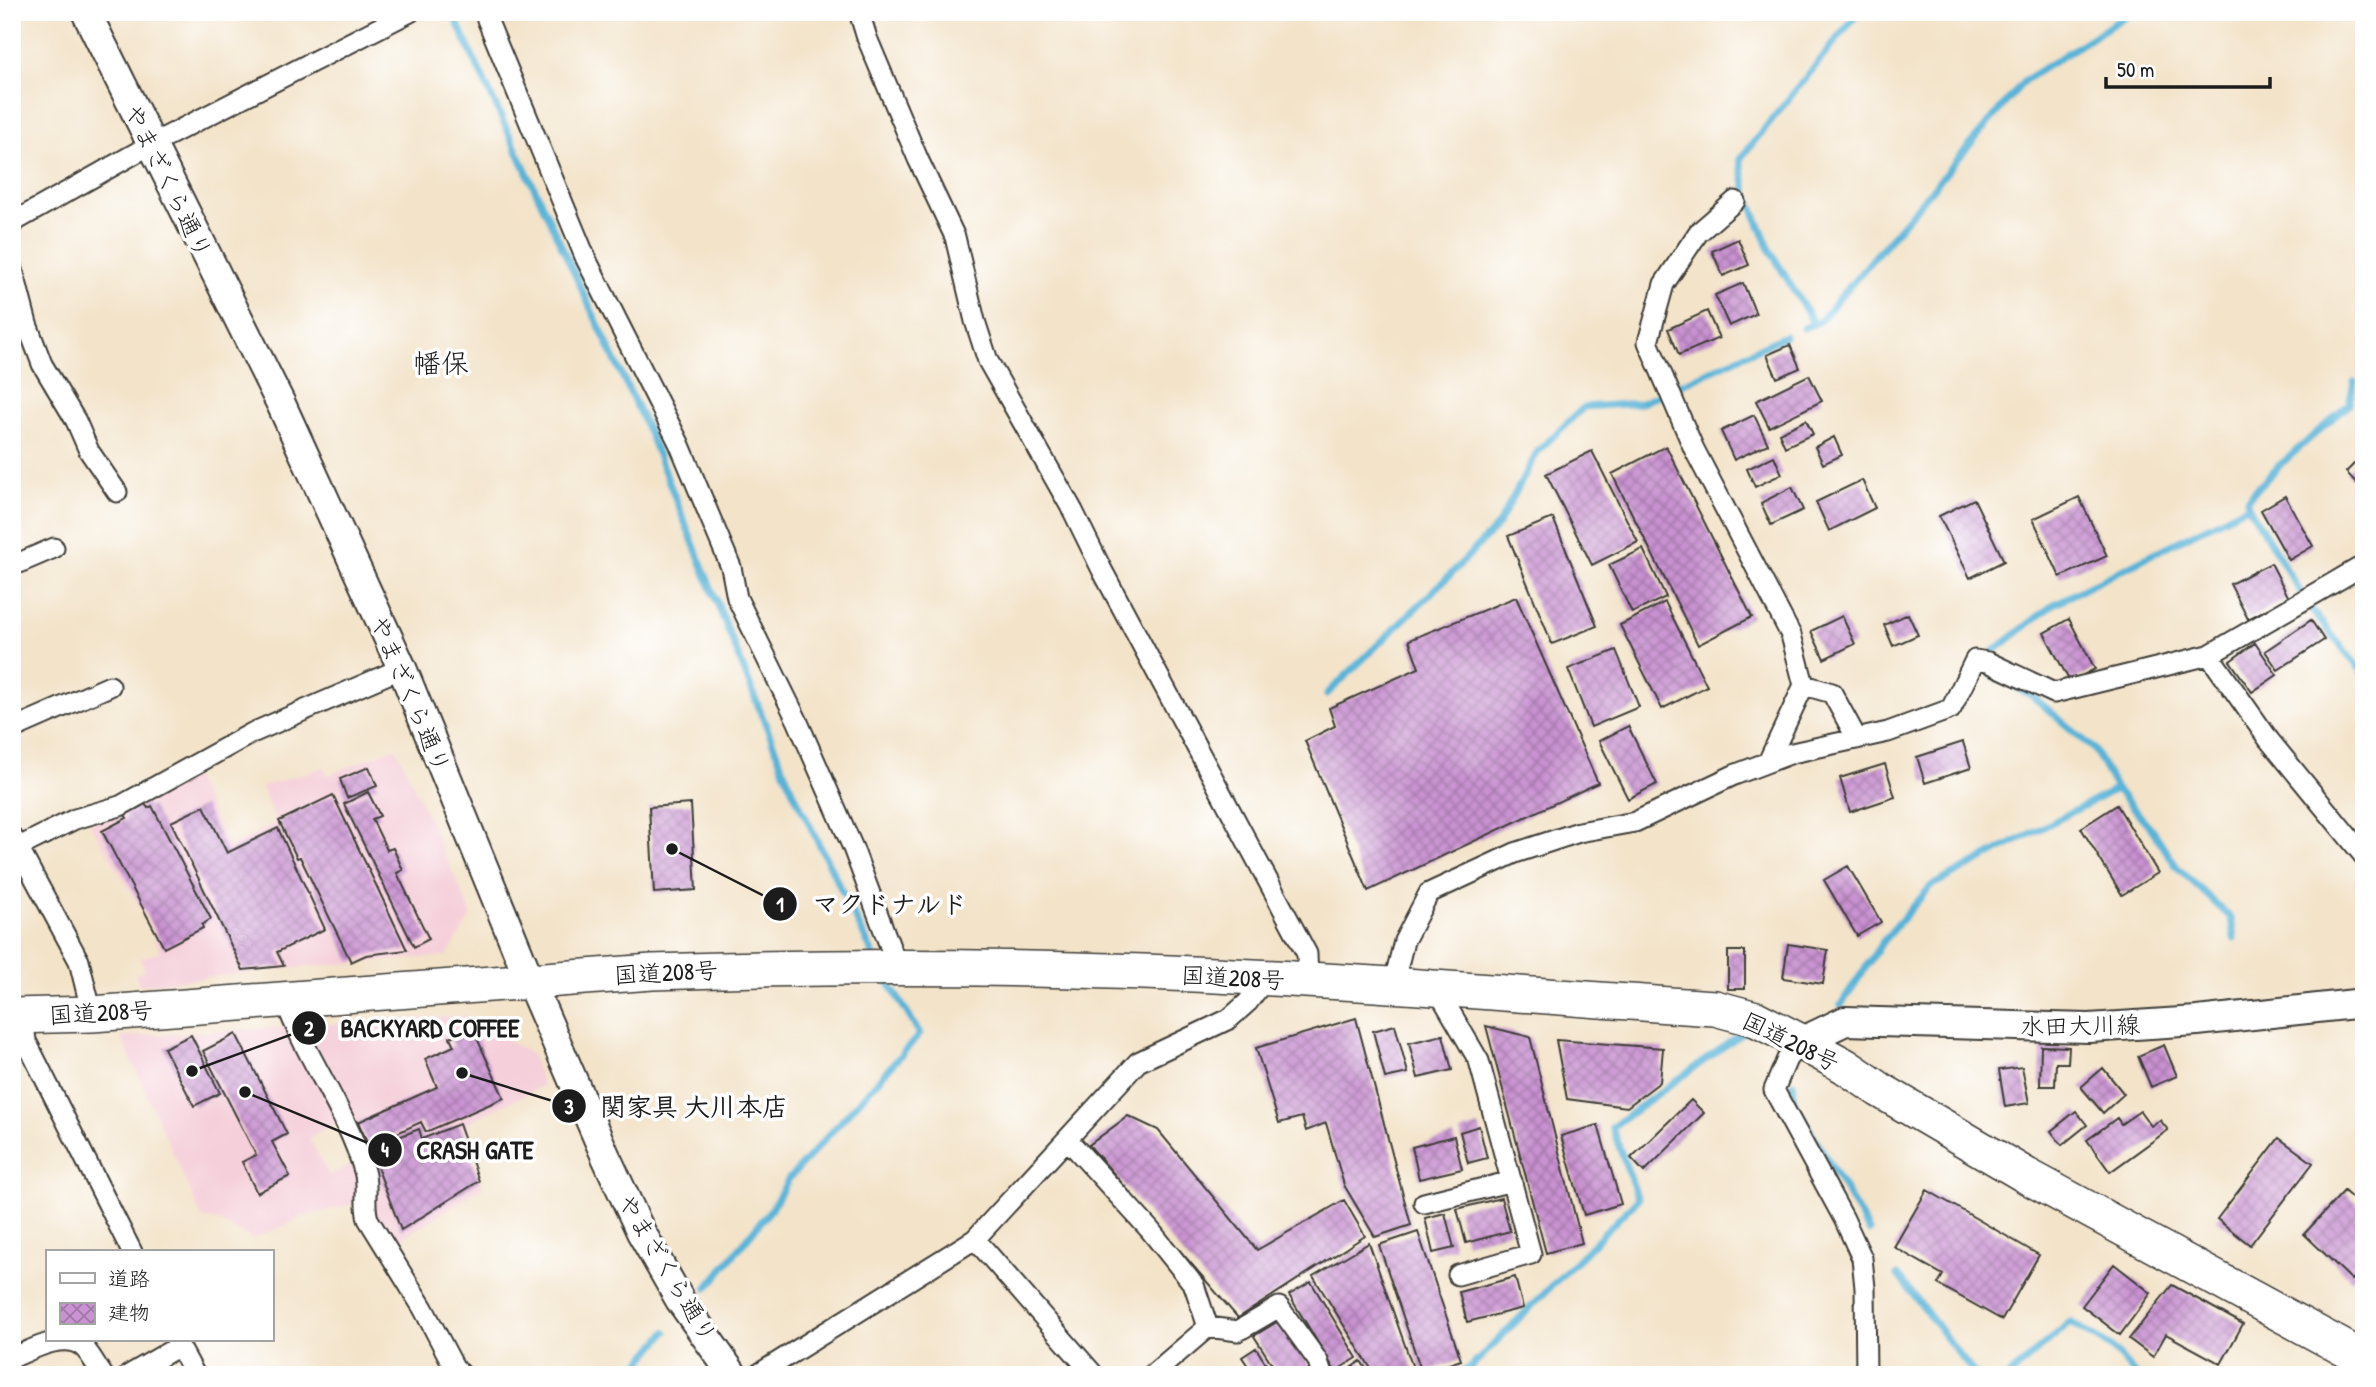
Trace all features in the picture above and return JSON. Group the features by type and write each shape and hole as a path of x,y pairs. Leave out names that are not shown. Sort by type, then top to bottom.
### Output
{"highway":[{"name":"国道208号","path":"18,1016 92,1014 652,972 882,968 1144,972 1715,1008 1756,1019 1801,1042 2027,1176 2364,1359"}],"street":[{"name":"やまざくら通り","path":"86,12 281,404 402,668 530,981 641,1232 680,1300 733,1375"},
{"path":"12,225 16,219 150,145 410,12"},
{"path":"484,12 586,259 679,443 731,566 737,598 797,720 853,848 882,968"},
{"path":"859,12 867,38 918,159 955,237 975,321 988,361 1073,511 1307,954 1308,981"},
{"path":"1735,201 1698,233 1664,284 1647,342 1694,449 1791,635 1804,685 1768,762"},
{"path":"12,266 20,328 76,421 89,451 117,492"},
{"path":"12,566 54,548"},
{"path":"1394,986 1404,941 1429,893 1515,853 1579,832 1635,822 1734,775 1792,753 1888,732 1951,709 1975,660 1988,662 2054,693 2209,655 2364,565"},
{"path":"2209,655 2269,740 2364,856"},
{"path":"92,1014 79,961 14,842 75,819 120,806 252,733 402,668"},
{"path":"12,729 110,685"},
{"path":"1804,685 1832,693 1857,739"},
{"path":"757,1375 975,1239 1138,1062 1229,1019 1248,1002 1265,979"},
{"path":"1437,989 1479,1061 1531,1254 1458,1275"},
{"path":"285,1000 296,1030 353,1140 366,1181 365,1208 368,1219 423,1308 454,1367 462,1375"},
{"name":"水田大川線","path":"1801,1042 1845,1021 2089,1028 2197,1021 2364,1003"},
{"path":"18,1016 26,1041 131,1250"},
{"path":"1801,1042 1787,1059 1774,1090 1844,1219 1862,1258 1866,1375"},
{"path":"1068,1140 1150,1230 1194,1285 1208,1327"},
{"path":"1424,1203 1512,1181"},
{"path":"975,1239 1094,1375"},
{"path":"1152,1375 1208,1327 1238,1331 1279,1307 1318,1361 1322,1375"},
{"path":"12,1358 56,1342 74,1342 84,1348 103,1375"},
{"path":"129,1375 177,1343 195,1375"}],"shaded area":[{"path":"396,747 472,915 447,956 292,968 140,985 135,975 145,970 140,959 160,951 143,913 90,823 192,774 230,848 276,822 261,787 324,767 328,775"},
{"path":"466,1016 531,1054 543,1086 470,1121 465,1132 482,1187 389,1247 373,1218 346,1118 309,1138 329,1175 356,1162 363,1182 357,1203 310,1215 252,1239 219,1221 202,1218 121,1037"}],"building":[{"path":"1738,239 1749,265 1723,276 1712,251"},
{"path":"1743,283 1756,314 1729,326 1715,295"},
{"path":"1707,311 1719,338 1679,355 1668,329"},
{"path":"1790,345 1800,368 1777,378 1767,355"},
{"path":"1809,375 1822,401 1769,427 1756,401"},
{"path":"1754,415 1768,444 1734,460 1721,431"},
{"path":"1806,420 1813,434 1785,447 1779,433"},
{"path":"1834,437 1842,455 1823,464 1815,447"},
{"path":"1666,446 1752,617 1698,645 1612,474"},
{"path":"1592,451 1638,542 1592,565 1546,474"},
{"path":"2364,454 2364,491 2346,472"},
{"path":"1774,456 1782,474 1755,487 1747,469"},
{"path":"1862,480 1875,508 1829,531 1816,502"},
{"path":"1792,487 1803,510 1771,525 1761,503"},
{"path":"2285,496 2313,546 2289,560 2261,510"},
{"path":"2079,497 2107,556 2060,577 2033,519"},
{"path":"1974,499 2004,561 1970,578 1939,516"},
{"path":"1553,518 1597,626 1552,644 1508,536"},
{"path":"1643,549 1666,597 1632,613 1609,565"},
{"path":"2271,563 2289,598 2248,619 2230,584"},
{"path":"1516,597 1598,783 1368,891 1305,741 1335,726 1329,708 1419,668 1409,640"},
{"path":"1665,602 1707,686 1662,709 1620,625"},
{"path":"1908,614 1918,635 1893,646 1884,625"},
{"path":"1842,616 1855,644 1824,659 1811,631"},
{"path":"2069,619 2095,669 2070,682 2044,633"},
{"path":"2311,620 2324,640 2278,670 2265,651"},
{"path":"2255,643 2277,675 2252,692 2230,661"},
{"path":"1616,650 1639,707 1591,727 1568,669"},
{"path":"1628,726 1657,784 1628,799 1599,741"},
{"path":"1963,742 1971,768 1925,783 1917,757"},
{"path":"1885,764 1895,797 1850,812 1840,778"},
{"path":"369,767 377,786 347,798 340,779"},
{"path":"368,792 380,816 372,819 387,850 393,848 403,870 397,873 429,939 414,947 344,804"},
{"path":"333,795 407,950 366,955 351,962 300,857 297,858 279,821"},
{"path":"145,804 148,808 152,806 211,919 202,925 203,928 164,948 102,831 127,818 125,815"},
{"path":"691,804 696,890 654,893 649,807"},
{"path":"2117,805 2158,873 2122,895 2081,828"},
{"path":"204,806 227,853 278,828 325,929 277,952 284,966 243,970 171,822"},
{"path":"1848,866 1881,922 1857,936 1824,880"},
{"path":"1788,944 1828,950 1823,984 1783,978"},
{"path":"1728,951 1745,951 1745,989 1728,989"},
{"path":"1356,1018 1411,1225 1375,1237 1344,1185 1326,1123 1306,1131 1302,1117 1279,1123 1256,1048"},
{"path":"1395,1025 1408,1073 1385,1078 1373,1031"},
{"path":"1486,1026 1530,1037 1582,1243 1546,1253"},
{"path":"472,1027 504,1098 426,1132 421,1122 369,1146 358,1122 437,1087 425,1059 454,1046 450,1037"},
{"path":"236,1034 287,1134 272,1142 290,1176 257,1193 242,1162 256,1155 203,1051"},
{"path":"191,1035 220,1093 194,1106 164,1048"},
{"path":"1443,1035 1452,1070 1418,1078 1409,1043"},
{"path":"1556,1040 1663,1048 1660,1082 1627,1107 1567,1099"},
{"path":"2164,1045 2177,1076 2151,1087 2138,1056"},
{"path":"2041,1046 2069,1047 2068,1063 2056,1063 2055,1086 2040,1086"},
{"path":"2022,1067 2029,1103 2005,1107 1999,1070"},
{"path":"2103,1068 2124,1094 2103,1113 2081,1087"},
{"path":"1691,1100 1704,1113 1644,1172 1631,1158"},
{"path":"2076,1111 2087,1125 2062,1145 2051,1131"},
{"path":"2140,1111 2151,1126 2160,1120 2168,1130 2110,1172 2087,1140 2117,1118 2121,1124"},
{"path":"1128,1116 1158,1130 1257,1250 1344,1200 1365,1236 1238,1318 1089,1145"},
{"path":"459,1124 479,1181 401,1230 370,1148 419,1129 422,1139"},
{"path":"1598,1125 1621,1204 1584,1215 1561,1136"},
{"path":"1479,1126 1487,1158 1468,1163 1460,1132"},
{"path":"1454,1136 1462,1169 1419,1179 1412,1147"},
{"path":"2279,1138 2313,1163 2250,1245 2217,1219"},
{"path":"1927,1190 2039,1255 2002,1320 1938,1284 1943,1275 1894,1247"},
{"path":"2344,1191 2364,1209 2364,1267 2352,1280 2304,1234"},
{"path":"1501,1198 1510,1231 1466,1243 1457,1209"},
{"path":"1445,1213 1454,1248 1433,1253 1425,1218"},
{"path":"1418,1232 1461,1360 1422,1373 1379,1245"},
{"path":"1369,1243 1414,1371 1410,1375 1375,1375 1313,1276"},
{"path":"2114,1264 2151,1293 2120,1335 2082,1306"},
{"path":"1515,1277 1523,1308 1467,1322 1459,1292"},
{"path":"1311,1282 1357,1358 1335,1371 1289,1295"},
{"path":"2172,1285 2243,1324 2221,1364 2166,1334 2153,1357 2129,1339"},
{"path":"1280,1320 1311,1368 1301,1375 1279,1375 1254,1336"},
{"path":"1256,1348 1273,1375 1254,1375 1242,1357"},
{"path":"1361,1361 1370,1375 1340,1375"}],"waterway":[{"path":"452,12 650,435 789,783 875,958"},
{"path":"1814,324 1771,252 1747,195 1740,159 1859,12"},
{"path":"1803,328 1820,321 2025,80 2132,12"},
{"path":"1327,694 1498,525 1538,451 1584,407 1642,403 1785,336"},
{"path":"2354,382 2349,404 2279,466 2247,499 2248,506 2312,611 2364,674"},
{"path":"1994,656 1994,651 2054,604 2248,506"},
{"path":"1993,676 2031,695 2094,749 2116,789 2151,828 2177,867 2231,918 2234,938"},
{"path":"1841,1005 1883,941 1931,886 2116,789"},
{"path":"707,1288 772,1208 788,1180 920,1034 885,977"},
{"path":"1457,1375 1472,1366 1638,1199 1612,1127 1744,1032"},
{"path":"1793,1083 1795,1104 1869,1231"},
{"path":"1898,1275 1975,1375"},
{"path":"2010,1375 2070,1322 2111,1347 2136,1375"},
{"path":"630,1375 666,1332"}],"place":[{"name":"マクドナルド","path":"672,849"},
{"name":"BACKYARD COFFEE","path":"192,1071"},
{"name":"関家具 大川本店","path":"462,1073"},
{"name":"CRASH GATE","path":"245,1092"}],"district":[{"name":"幡保","path":"441,363"}]}
